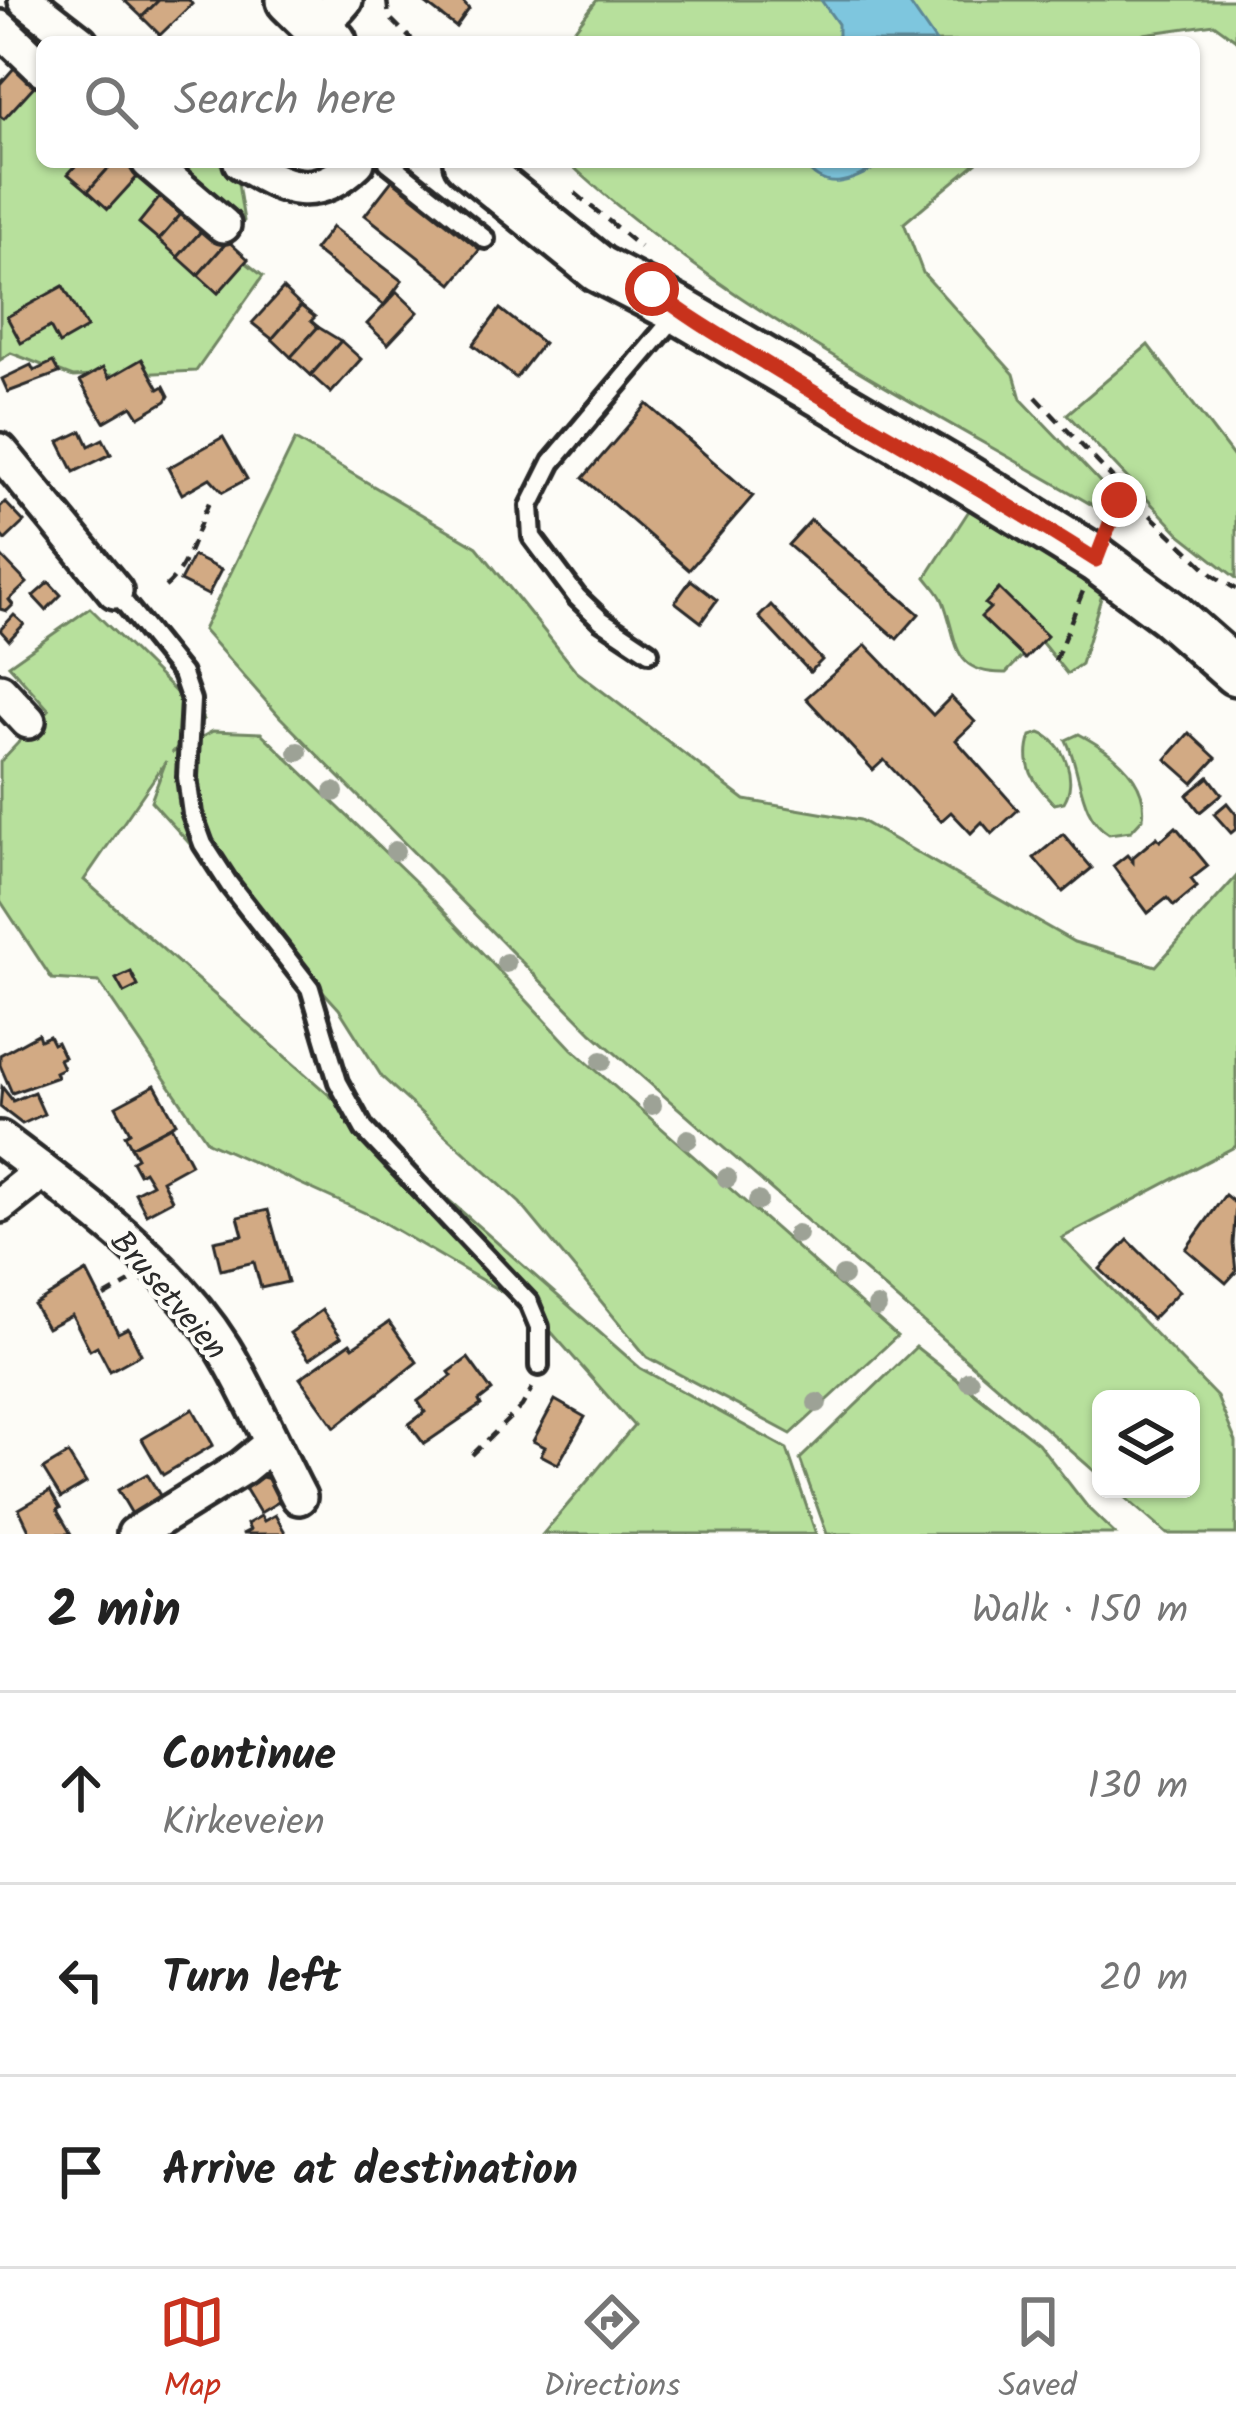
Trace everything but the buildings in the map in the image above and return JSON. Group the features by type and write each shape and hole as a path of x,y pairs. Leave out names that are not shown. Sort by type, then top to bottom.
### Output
{"main road":[{"path":"324,10 361,36"},
{"path":"474,168 599,269 680,311 1096,560 1236,672"},
{"path":"512,168 680,311"}],"street":[{"path":"26,0 72,36"},
{"path":"0,28 36,62"},
{"path":"156,168 223,225"},
{"path":"252,168 285,187 306,189 326,185 349,168"},
{"path":"0,451 115,591"},
{"path":"0,691 28,721"},
{"name":"Brusetveien","path":"0,1139 116,1229 191,1308 222,1346 299,1497"},
{"path":"0,1204 29,1182 38,1168"},
{"path":"135,1534 243,1467 271,1444"}],"lane":[{"path":"396,168 485,239"},
{"path":"649,652 601,620 577,597 532,537 530,506 552,462 680,311"},
{"path":"115,591 189,689 187,778 192,814 203,844 310,988 338,1082 354,1116 529,1303 538,1327 539,1366"}],"path":[{"path":"387,0 389,17 408,36"},
{"path":"1036,397 1120,486 1214,575 1236,589"},
{"path":"1055,661 1119,500 1120,486"},
{"path":"165,587 186,558 213,495"},
{"path":"472,1455 522,1406 539,1366"}],"green space":[{"path":"597,0 1236,0 1236,40 1214,24 1140,36 570,36"},
{"path":"0,79 15,98 31,82 36,87 36,168 128,168 263,276 196,371 73,377 11,353 0,360"},
{"path":"163,168 232,168 244,221 237,227"},
{"path":"575,168 970,168 904,223 923,273 1014,374 1021,399 1100,482 1106,513 827,352 692,264"},
{"path":"1148,345 1236,460 1236,578 1180,534 1067,414"},
{"path":"295,440 477,547 577,672 745,800 860,820 1074,942 1156,966 1236,877 1236,1146 1062,1238 1217,1397 1236,1442 1236,1534 1167,1534 1125,1498 1200,1498 1200,1390 1092,1390 1092,1469 592,1033 280,717 203,630"},
{"path":"972,506 1104,588 1081,664 1067,674 1039,639 1006,673 975,668 960,653 943,601 926,577"},
{"path":"90,608 203,719 172,753 213,731 261,733 419,885 572,1049 897,1336 791,1434 647,1357 520,1203 382,1077 339,1009 151,801 166,761 84,880 640,1368 787,1449 816,1534 543,1534 634,1426 531,1309 374,1217 208,1142 99,982 52,979 0,900 0,762 49,710 9,665"},
{"path":"1040,733 1056,744 1067,763 1070,783 1064,802 1054,804 1031,773 1028,747 1031,736"},
{"path":"1079,734 1115,758 1134,778 1143,818 1131,831 1109,834 1091,816 1066,740"},
{"path":"916,1347 1038,1443 1089,1509 1115,1534 827,1534 800,1459"}],"water":[{"path":"821,0 907,0 932,36 838,36 838,24"},
{"path":"808,168 875,168 843,182 822,180"}],"route":[{"path":"652,289 680,311 1096,560 1119,500"}]}
